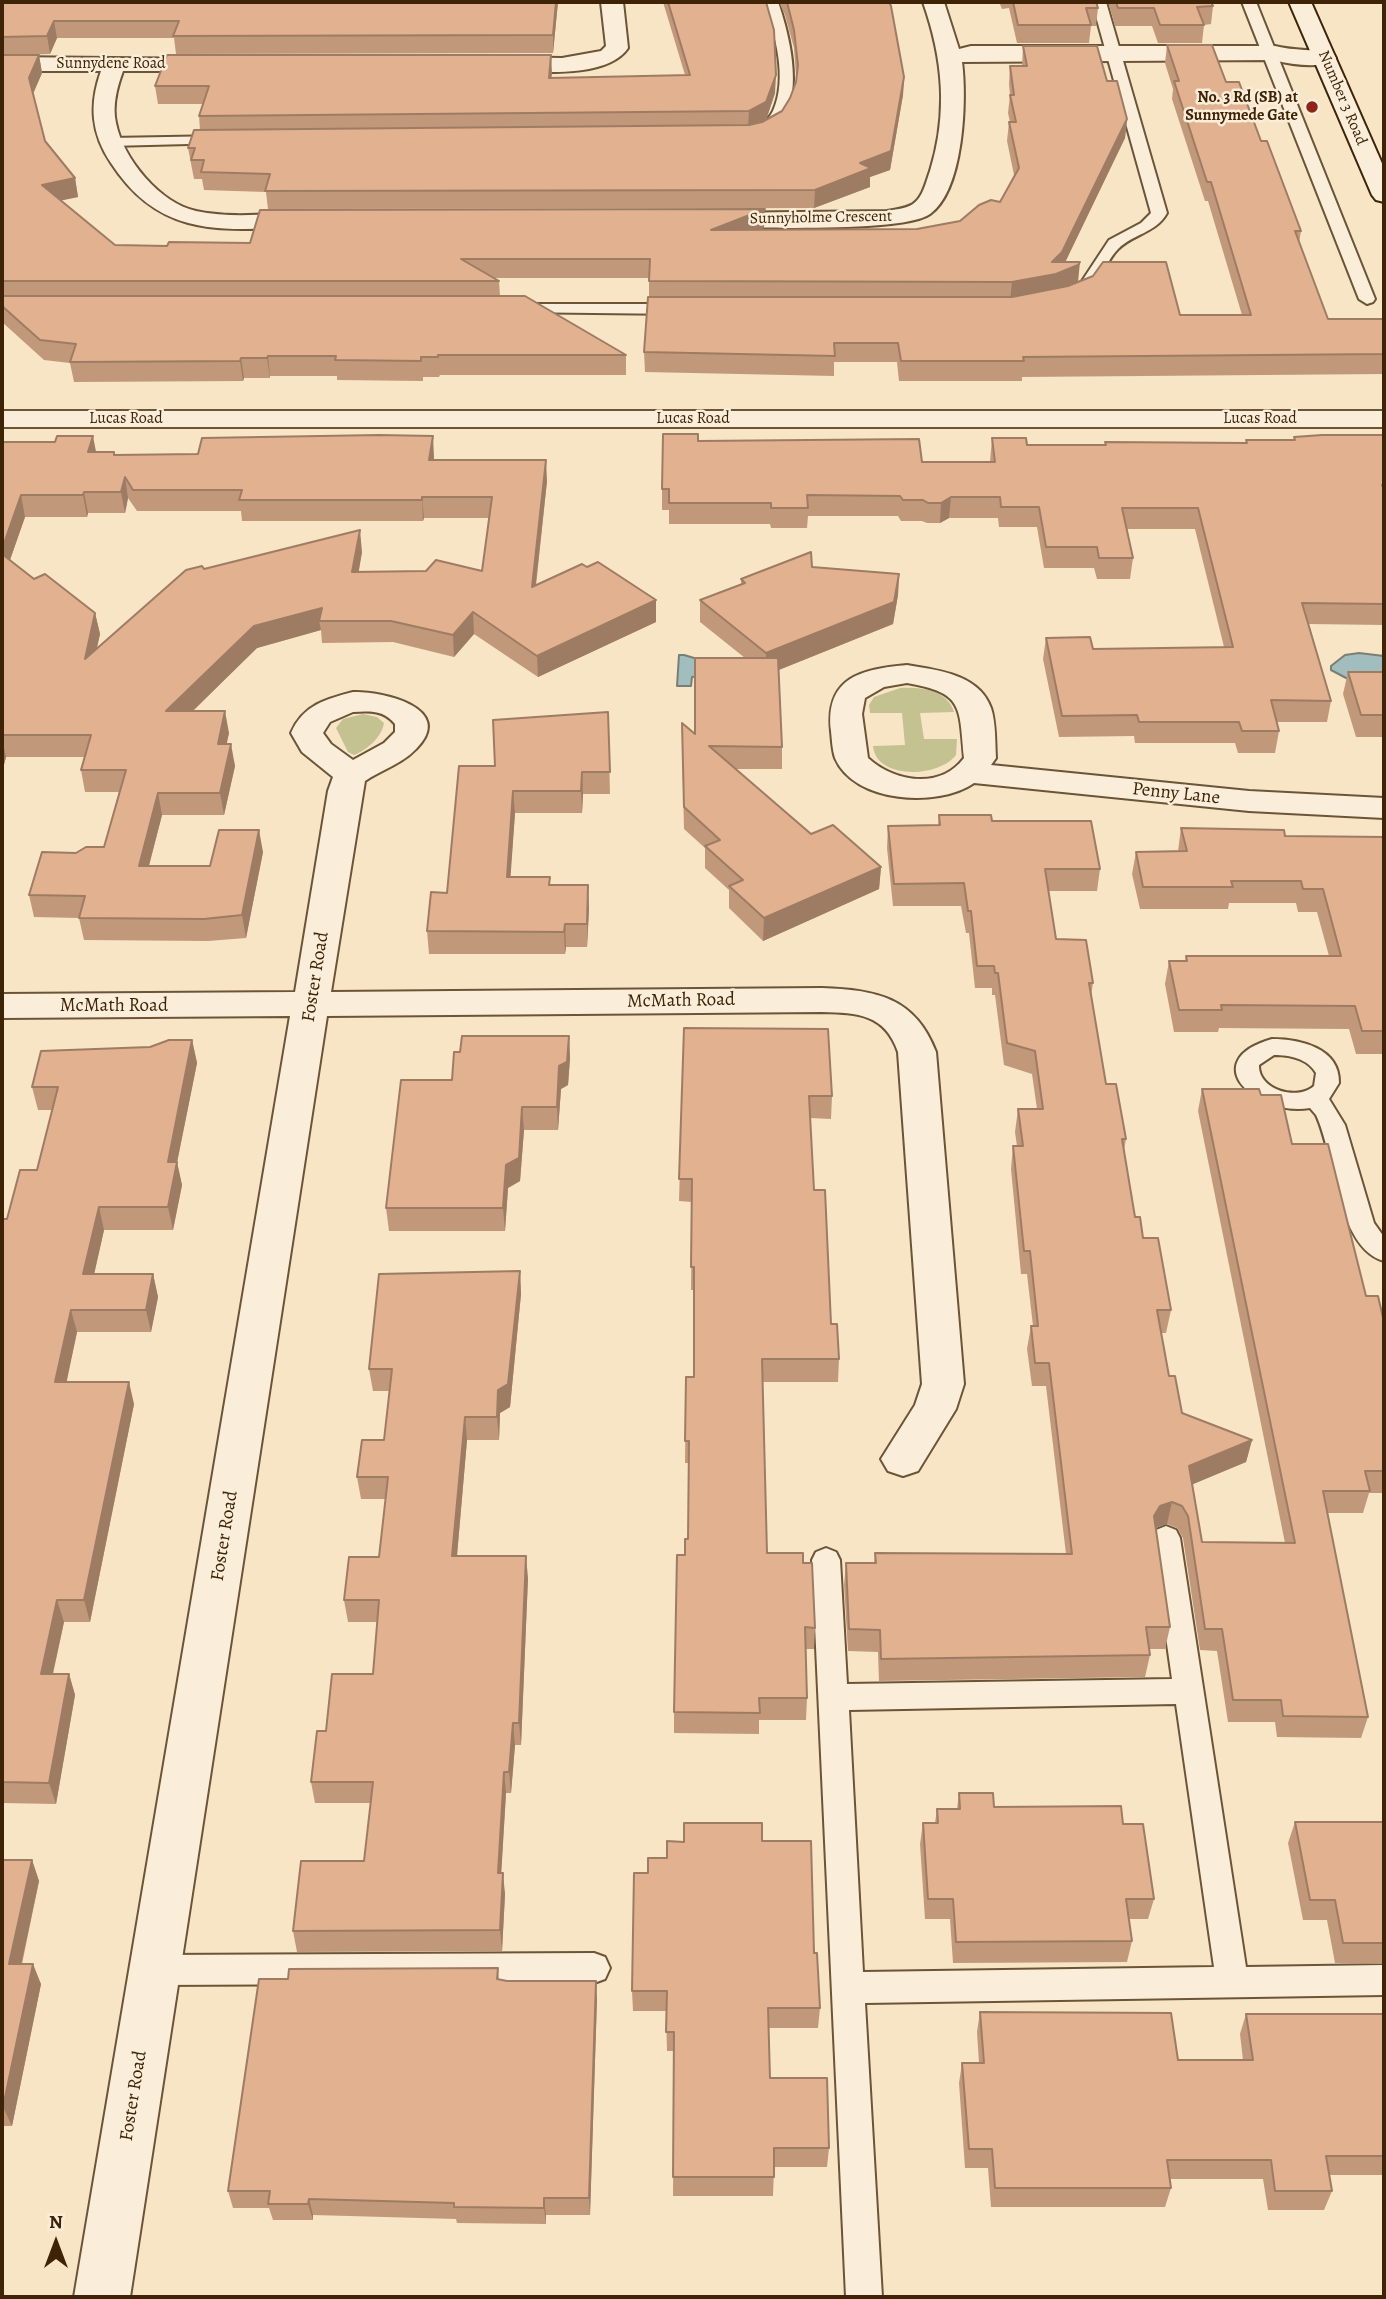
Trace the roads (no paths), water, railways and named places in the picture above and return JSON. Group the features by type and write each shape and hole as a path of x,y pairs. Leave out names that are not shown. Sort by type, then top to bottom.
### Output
{"street":[{"path":"471,64 604,63 617,50 612,2"},
{"path":"934,2 952,57 975,64 1114,58 1325,58"},
{"name":"Number 3 Road","path":"1300,2 1384,195"},
{"name":"Sunnyholme Crescent","path":"692,220 873,219 902,216 922,209 931,198 940,177 950,140 955,96 952,57"},
{"name":"Sunnydene Road","path":"2,64 238,64"},
{"path":"114,64 104,108 110,142 153,198 176,217 329,220"},
{"name":"Lucas Road","path":"2,419 1384,419"},
{"name":"Penny Lane","path":"969,773 981,752 975,708 959,689 931,677 895,675 865,684 851,695 846,708 849,752 863,772 893,785 919,788 953,782 969,773 1236,800 1384,807"},
{"name":"Foster Road","path":"102,2297 350,776"},
{"name":"McMath Road","path":"2,1006 822,1000 869,1004 898,1018 911,1033 918,1063 943,1384 935,1409 903,1459"}],"lane":[{"path":"745,137 771,127 777,120 783,103 784,40 771,2"},
{"path":"1059,300 1084,290 1113,244 1159,217 1098,2"},
{"path":"1249,2 1278,59 1367,299"},
{"path":"110,142 241,140"},
{"path":"492,309 702,309"},
{"path":"1315,1098 1333,1125 1363,1229 1384,1252"},
{"path":"1166,1538 1232,1982"},
{"path":"826,1560 864,2297"},
{"path":"833,1697 1188,1691"},
{"path":"155,1970 594,1968"},
{"path":"848,1988 1384,1980"}],"water":[{"path":"1359,653 1384,656 1384,673 1375,672 1348,679 1331,670 1331,666 1345,655"},
{"path":"679,655 718,665 711,675 692,677 691,686 677,686"}],"place":[{"name":"No. 3 Rd (SB) at Sunnymede Gate","path":"1312,107"}]}
